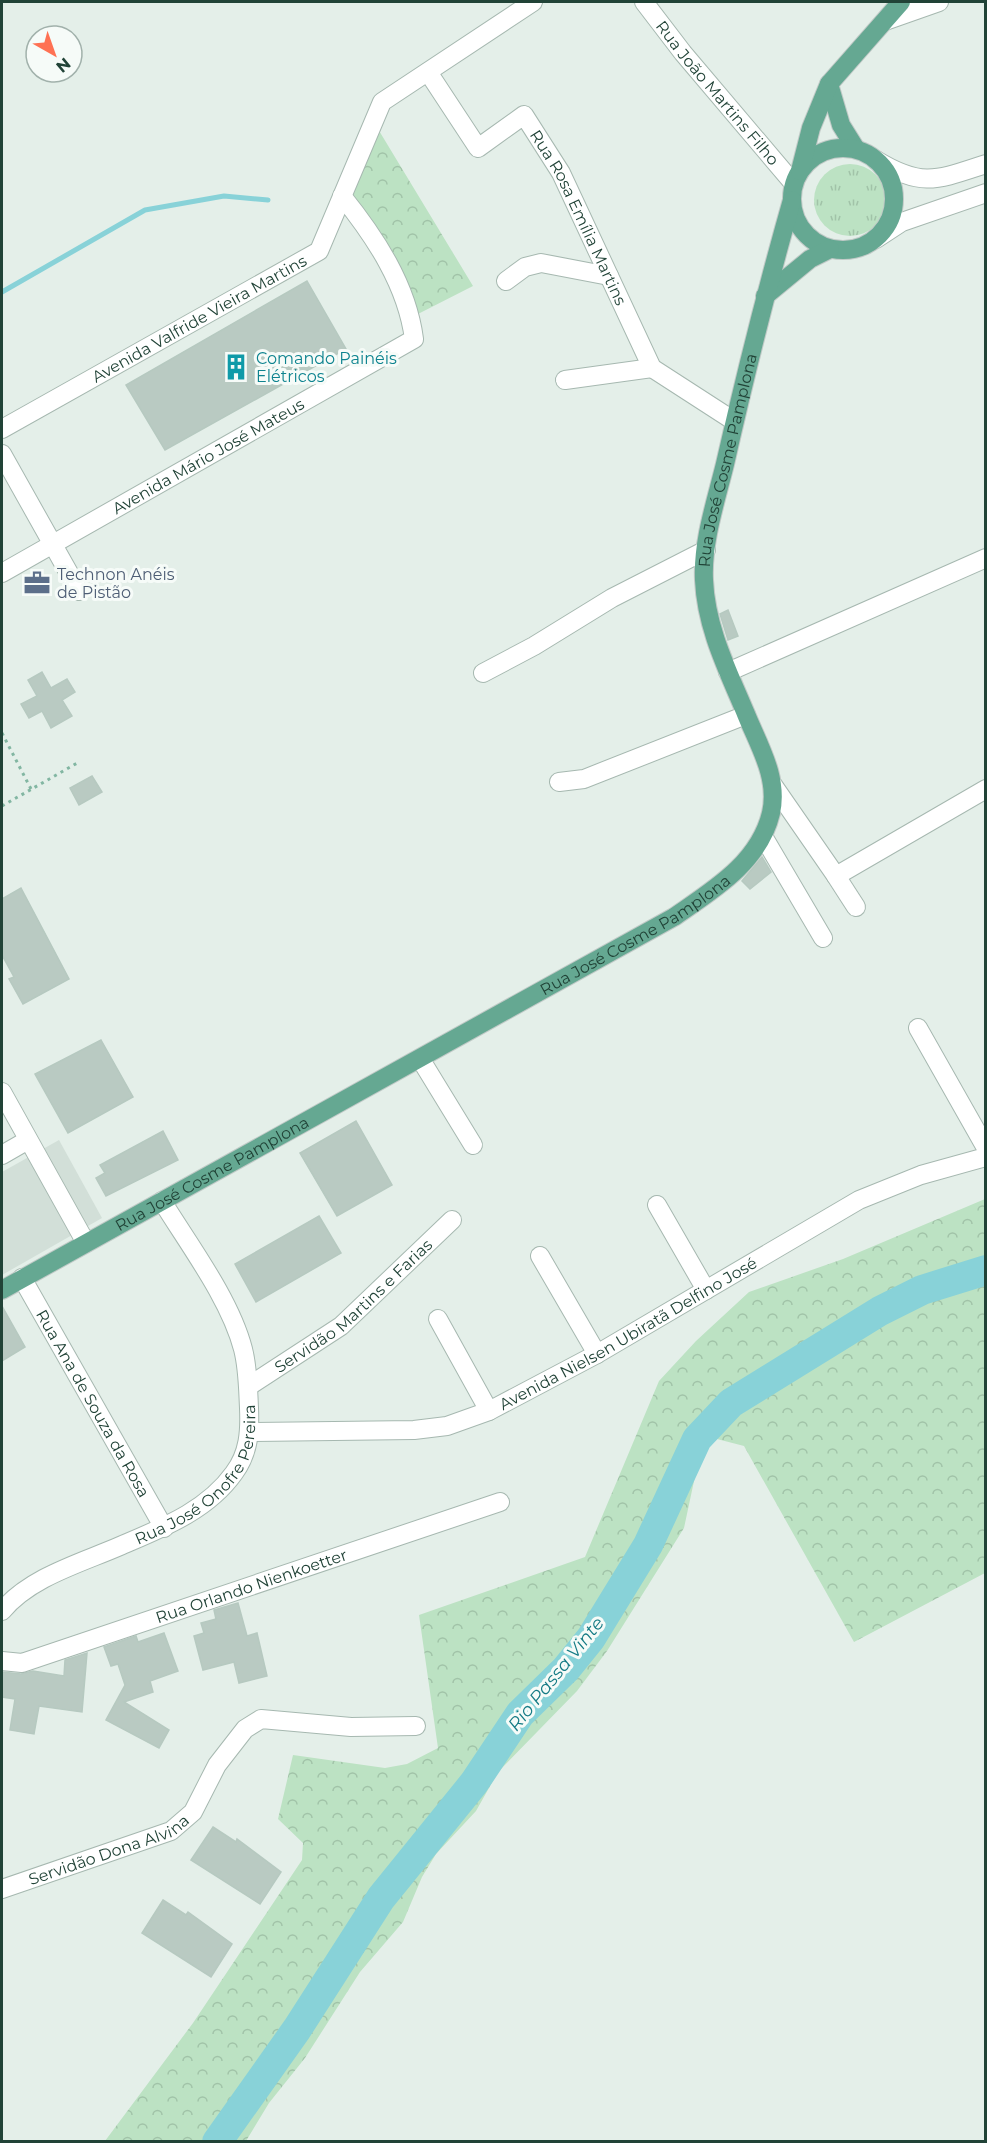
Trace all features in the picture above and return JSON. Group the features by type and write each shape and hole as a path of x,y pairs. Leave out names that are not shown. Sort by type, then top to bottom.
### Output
{"main road":[{"name":"Rua José Cosme Pamplona","path":"2,1290 421,1060 674,917 741,867 763,836 771,813 773,785 766,762 728,672 707,609 704,578 706,550 734,421 765,296 811,128 829,84 901,2"},
{"path":"829,84 841,125 856,149"},
{"path":"840,148 856,149 876,160 889,175 894,194 889,223 876,239 862,247 846,251 830,249 815,242 803,231 795,216 795,185 810,160 824,152 840,148"},
{"path":"765,296 801,265 830,249"}],"street":[{"path":"428,72 533,2"},
{"name":"Rua João Martins Filho","path":"644,2 690,61 795,185"},
{"path":"885,21 924,4"},
{"name":"Avenida Valfride Vieira Martins","path":"2,429 319,251 382,102 428,72"},
{"name":"Rua Rosa Emília Martins","path":"428,72 478,148 524,115 561,173 652,368"},
{"path":"876,160 899,174 919,179 941,178 986,164"},
{"path":"876,239 902,222 986,193"},
{"name":"Avenida Mário José Mateus","path":"2,573 414,339 407,306 382,253 342,196"},
{"path":"506,281 525,267 541,264 609,276"},
{"path":"565,380 652,368 734,421"},
{"path":"2,454 79,591"},
{"path":"483,673 534,646 612,598 706,550"},
{"path":"728,672 986,558"},
{"path":"559,782 584,779 746,715"},
{"path":"773,785 856,907"},
{"path":"836,876 986,789"},
{"path":"763,836 824,938"},
{"path":"918,1028 986,1148"},
{"path":"421,1060 472,1145"},
{"path":"2,1092 86,1243"},
{"path":"2,1155 28,1140"},
{"name":"Avenida Nielsen Ubiratã Delfino José","path":"250,1432 414,1430 447,1426 489,1411 597,1353 859,1200 921,1175 986,1157"},
{"name":"Rua José Onofre Pereira","path":"4,1600 42,1580 164,1528 193,1510 226,1483 242,1459 250,1432 249,1386 244,1354 236,1329 162,1201"},
{"path":"657,1205 706,1290"},
{"name":"Servidão Martins e Farias","path":"249,1386 341,1326 452,1220"},
{"path":"540,1256 597,1353"},
{"name":"Rua Ana de Souza da Rosa","path":"22,1278 164,1528"},
{"path":"438,1319 489,1411"},
{"name":"Rua Orlando Nienkoetter","path":"2,1661 22,1663 500,1502"},
{"name":"Servidão Dona Alvina","path":"2,1889 171,1831 193,1812 217,1765 245,1729 261,1719 351,1727 416,1726"}],"path":[{"path":"2,733 31,789"},
{"path":"2,806 79,762"}],"shaded area":[{"path":"59,1140 102,1218 2,1275 2,1172"}],"green space":[{"path":"378,129 473,286 418,314 404,281 350,194"},
{"path":"850,164 870,170 880,180 886,200 880,220 870,230 850,236 830,230 820,220 814,200 820,180 830,170"},
{"path":"985,1199 985,1573 854,1642 744,1446 717,1439 700,1453 684,1528 607,1651 577,1691 498,1772 476,1811 436,1854 422,1877 403,1922 360,1972 305,2058 269,2103 246,2141 105,2141 193,2023 302,1860 303,1843 278,1819 293,1755 385,1768 407,1764 438,1748 419,1615 585,1557 659,1381 696,1341 749,1292 843,1259"}],"building":[{"name":"Comando Painéis Elétricos","path":"307,281 346,349 165,450 126,385"},
{"path":"728,610 738,636 728,640 720,614"},
{"path":"42,672 51,688 67,679 75,692 62,700 72,716 51,728 42,711 29,718 21,704 37,696 28,680"},
{"path":"92,776 102,792 79,805 70,788"},
{"path":"762,857 771,872 750,889 742,881"},
{"path":"21,888 69,979 23,1004 9,979 14,977 2,955 2,899"},
{"path":"101,1040 133,1097 68,1133 35,1074"},
{"path":"356,1121 392,1185 337,1216 300,1153"},
{"path":"163,1131 178,1160 106,1196 96,1178 105,1173 100,1165"},
{"path":"319,1216 341,1253 256,1302 235,1264"},
{"path":"2,1306 25,1347 2,1361"},
{"path":"238,1603 247,1636 257,1633 267,1676 239,1683 234,1662 203,1670 194,1636 204,1633 201,1623 216,1619 214,1610"},
{"path":"164,1633 178,1671 150,1681 153,1692 124,1702 169,1730 159,1748 106,1720 125,1685 118,1664 111,1666 104,1647 136,1636 138,1642"},
{"path":"87,1653 82,1712 39,1706 34,1734 10,1730 15,1699 2,1697 2,1672 21,1674 33,1671 64,1676 65,1660"},
{"path":"213,1827 236,1842 237,1839 281,1872 260,1904 191,1860"},
{"path":"163,1900 186,1915 188,1912 232,1944 211,1977 142,1933"}],"waterway":[{"path":"2,292 145,210 224,196 268,200"},
{"name":"Rio Passa Vinte","path":"217,2142 297,2029 381,1898 474,1783 520,1714 566,1669 591,1638 648,1545 697,1439 731,1403 880,1311 922,1290 986,1270"}],"place":[{"name":"Comando Painéis Elétricos","path":"236,367"},
{"name":"Technon Anéis de Pistão","path":"37,583"}]}
